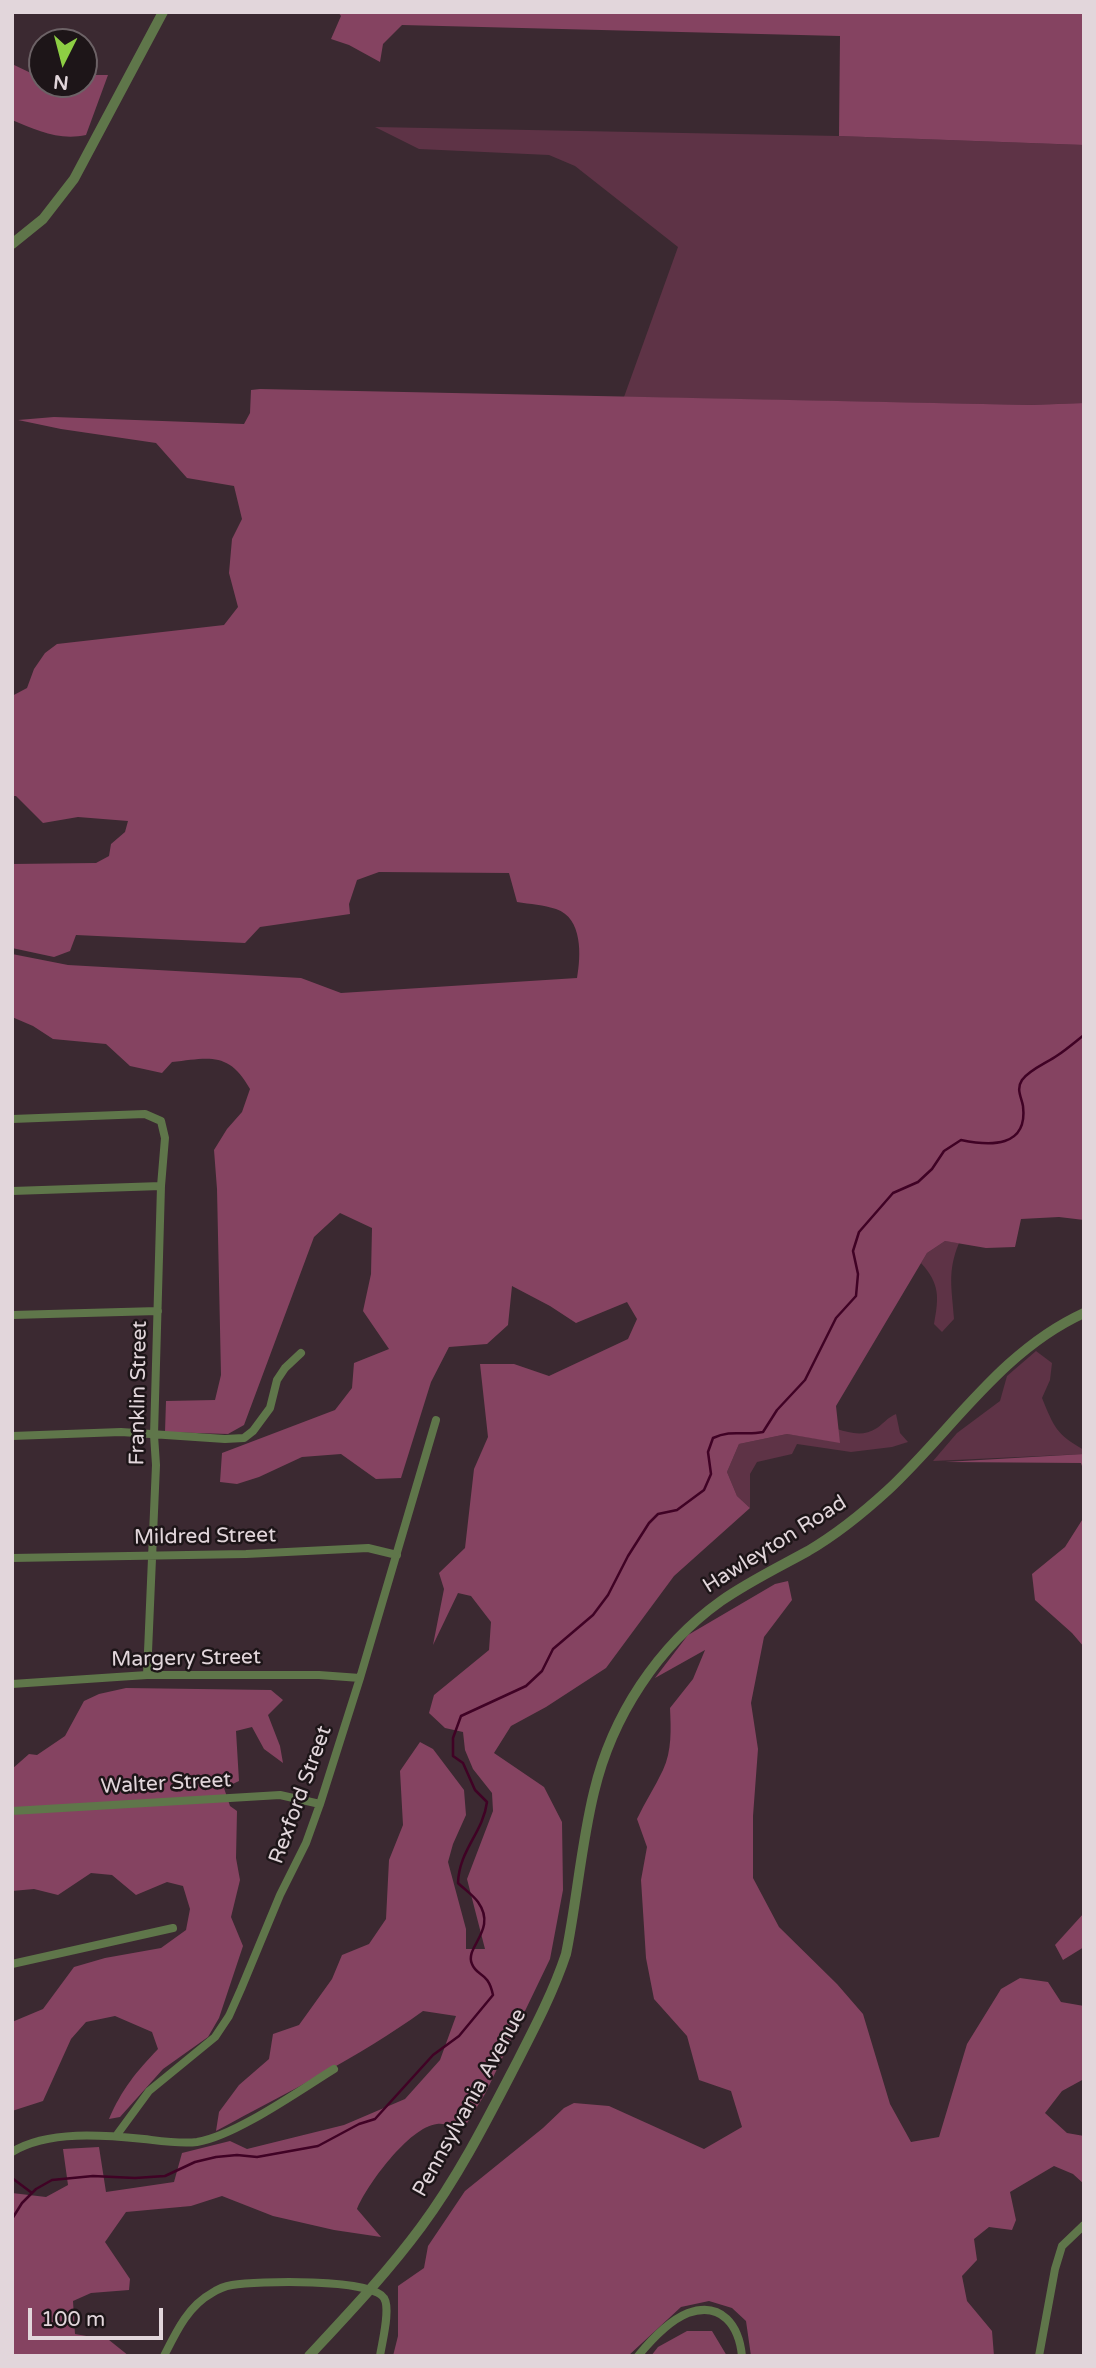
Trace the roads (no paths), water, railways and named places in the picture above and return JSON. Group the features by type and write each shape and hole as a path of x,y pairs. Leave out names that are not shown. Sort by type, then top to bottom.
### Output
{"street":[{"path":"12,244 43,219 74,179 163,12"},
{"name":"Franklin Street","path":"12,1119 145,1114 161,1121 165,1138 161,1186 154,1434 156,1465 147,1675"},
{"path":"12,1191 161,1186"},
{"path":"12,1315 158,1311"},
{"name":"Hawleyton Road","path":"581,1872 592,1799 606,1753 637,1691 678,1636 724,1599 811,1549 864,1511 917,1461 1010,1361 1051,1330 1084,1313"},
{"path":"12,1436 121,1432 244,1438 253,1431 270,1408 277,1380 285,1368 301,1353"},
{"name":"Rexford Street","path":"116,2136 149,2091 208,2043 229,2016 280,1895 306,1843 320,1804 436,1420"},
{"name":"Mildred Street","path":"12,1558 368,1548 397,1555"},
{"name":"Margery Street","path":"12,1684 147,1675 319,1675 360,1678"},
{"name":"Walter Street","path":"12,1811 280,1795 320,1804"},
{"name":"Pennsylvania Avenue","path":"309,2356 372,2288 422,2226 485,2123 559,1975 566,1954 581,1872"},
{"path":"12,1964 173,1928"},
{"path":"12,2152 40,2140 88,2136 194,2142 219,2136 334,2069"},
{"path":"1039,2356 1055,2269 1062,2246 1084,2225"},
{"path":"164,2356 196,2305 212,2293 229,2286 298,2282 372,2288 384,2298 387,2308 380,2356"},
{"path":"638,2356 662,2330 687,2314 702,2310 720,2313 732,2323 738,2332 742,2356"}],"waterway":[{"path":"12,2219 22,2203 36,2189 52,2180 93,2176 165,2176 195,2162 216,2157 257,2157 318,2146 359,2124 375,2119 433,2055 459,2036 493,1995 488,1982 474,1968 471,1958 483,1929 483,1912 476,1899 458,1883 462,1861 481,1823 487,1802 475,1790 463,1763 453,1756 453,1738 461,1716 526,1686 542,1671 553,1649 593,1615 608,1595 649,1523 658,1514 677,1510 704,1490 711,1474 708,1452 713,1438 726,1434 763,1432 777,1410 805,1380 836,1318 856,1296 858,1274 853,1251 859,1232 893,1193 918,1182 932,1169 944,1151 961,1140 995,1143 1013,1137 1020,1130 1023,1120 1019,1090 1022,1080 1084,1035"},
{"path":"12,2178 32,2193"}]}
